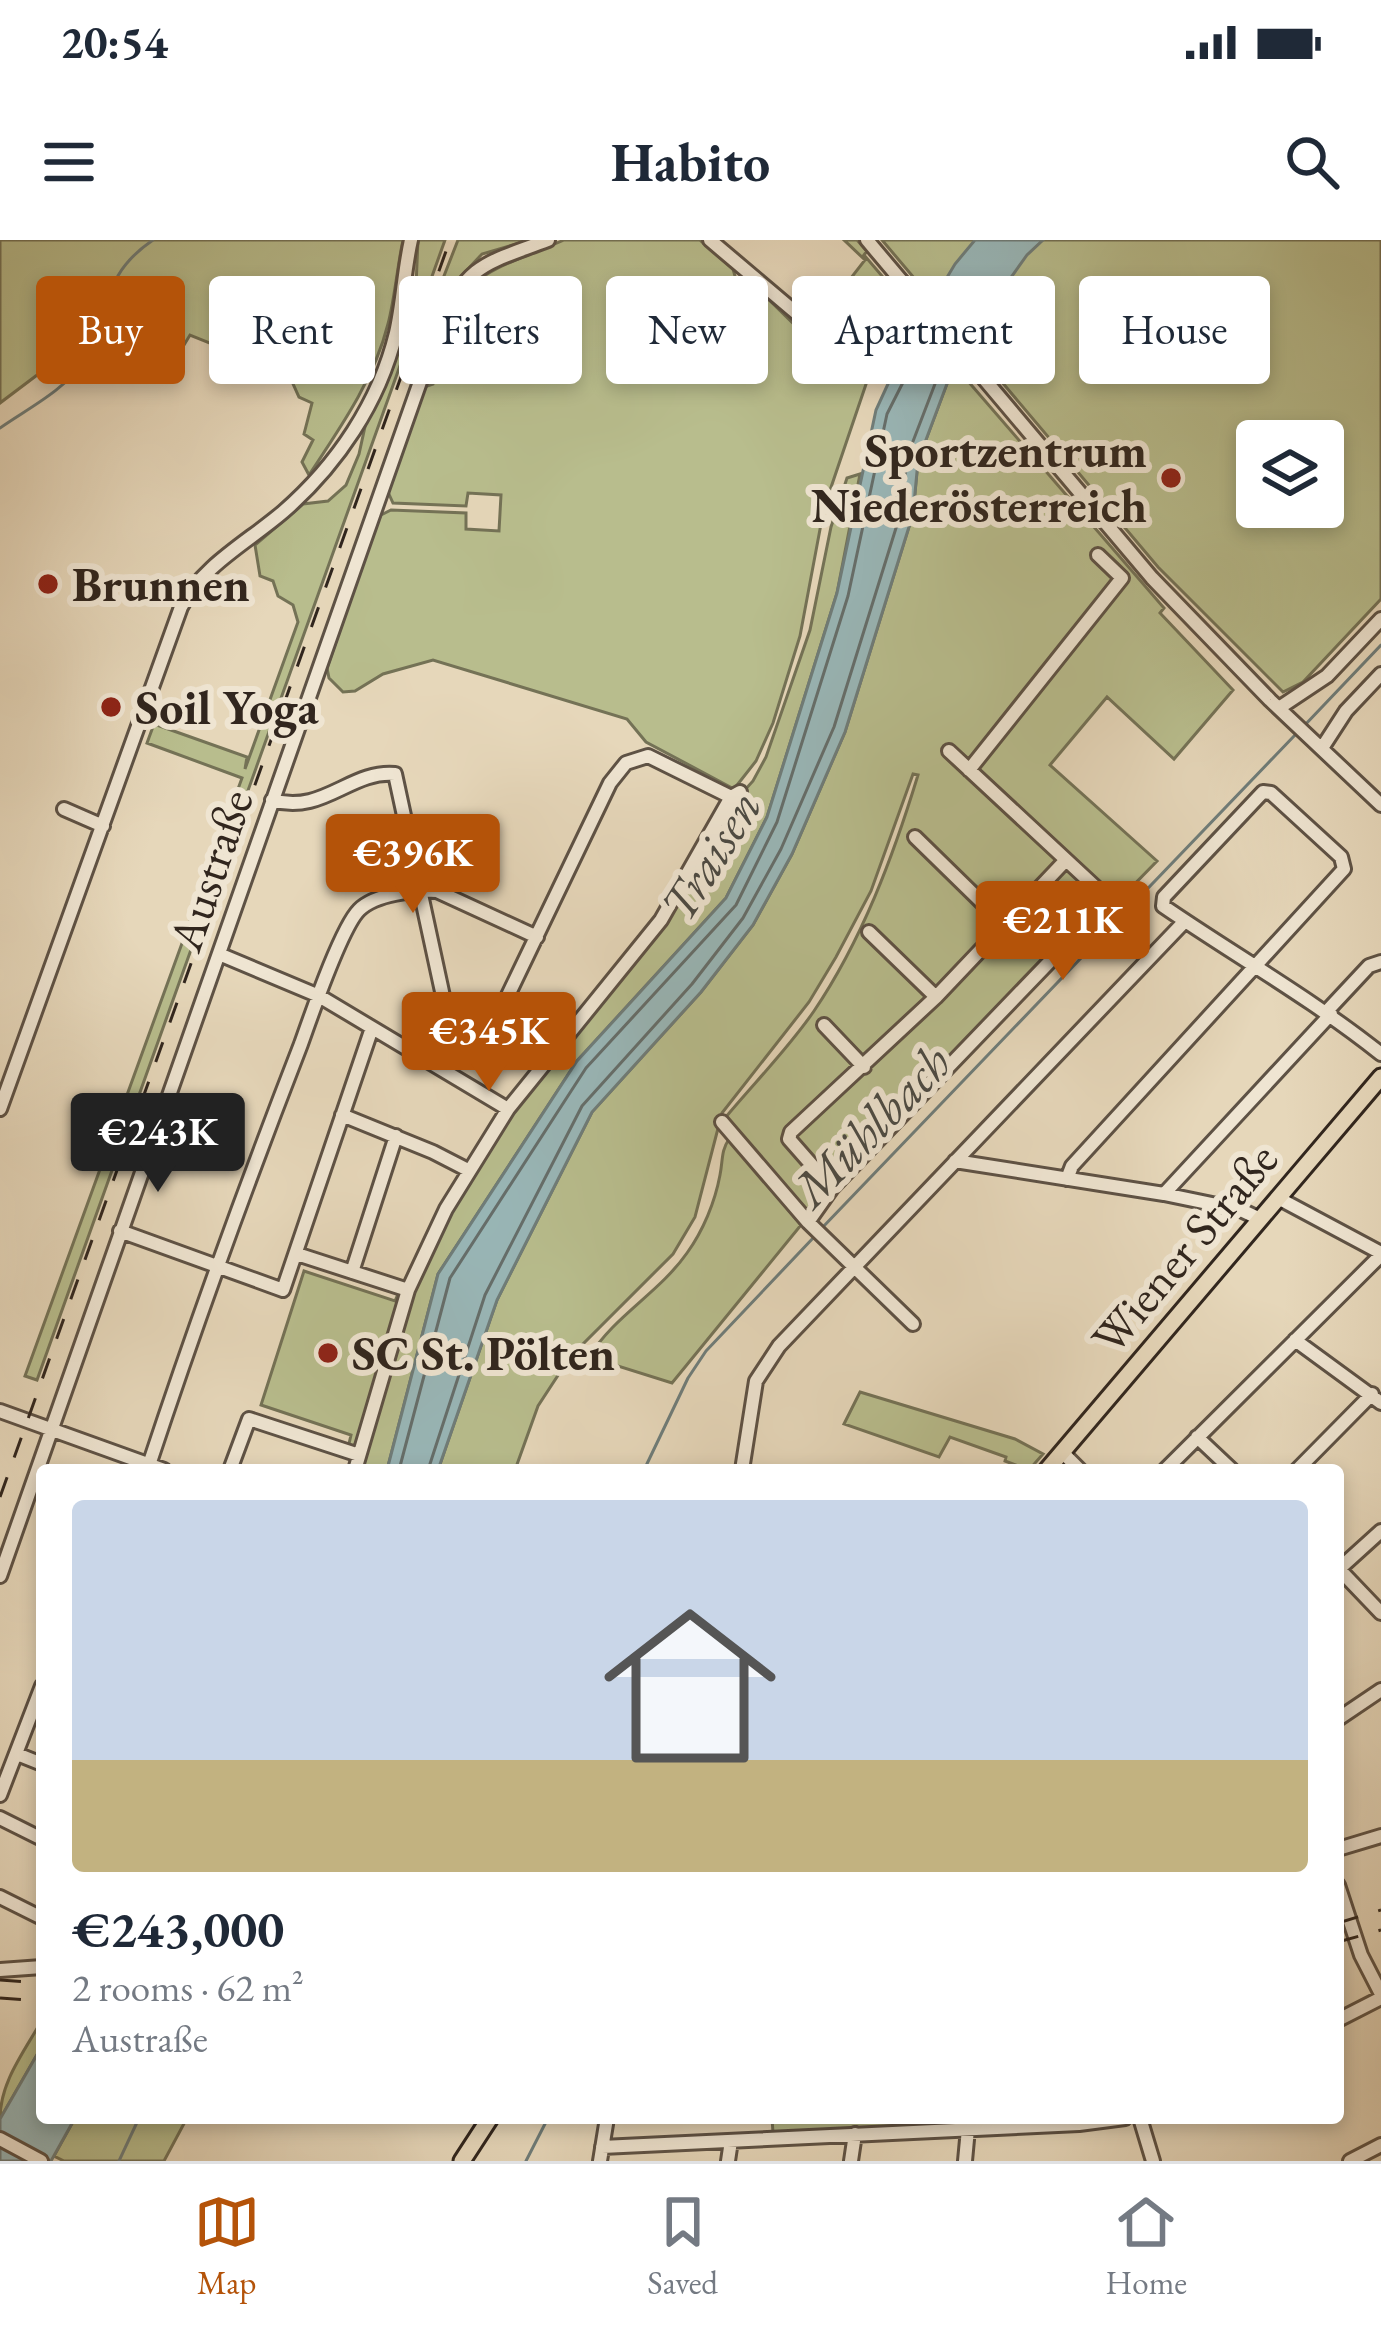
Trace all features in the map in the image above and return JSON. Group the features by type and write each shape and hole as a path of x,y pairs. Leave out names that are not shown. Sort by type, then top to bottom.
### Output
{"main road":[{"name":"Wiener Straße","path":"1051,1464 1381,1077"},
{"path":"462,2161 486,2124"}],"street":[{"path":"0,1109 187,596 218,562 263,529 330,467 382,376 396,331 411,240"},
{"name":"Austraße","path":"38,1464 453,296 472,273 488,263 548,240"},
{"path":"710,240 792,309"},
{"path":"871,245 1165,592 1381,805"},
{"path":"969,770 1122,578 1098,555"},
{"path":"1279,708 1327,676 1381,620"},
{"path":"1322,748 1346,711 1381,674"},
{"path":"808,1222 832,1188 1106,904 1105,896 949,752"},
{"path":"357,1464 408,1290 468,1170 508,1109 662,920 736,795 648,756 626,763 610,783 485,1041 477,1043 448,1028"},
{"path":"272,800 307,805 388,772 395,774 448,1028"},
{"path":"1067,1179 1072,1166 1258,965 1344,869 1344,863 1271,793 1263,792 1164,897 1163,906 1258,965 1329,1012 1381,1054"},
{"path":"64,809 103,826"},
{"path":"915,837 1005,925"},
{"path":"832,1188 790,1139 791,1132 936,998 1065,861"},
{"path":"149,1464 215,1266 319,996 358,910 372,901 437,891 537,937"},
{"path":"743,1464 750,1402 767,1361 1185,921"},
{"path":"869,932 936,998"},
{"path":"219,954 319,996 508,1109"},
{"path":"1164,1194 1370,966 1381,962"},
{"path":"824,1025 864,1067"},
{"path":"120,1231 278,1291 286,1288 371,1028"},
{"path":"418,1054 448,1028"},
{"path":"342,1115 468,1170"},
{"path":"722,1122 808,1222 913,1324"},
{"path":"352,1272 396,1136"},
{"path":"956,1161 1164,1194 1241,1210 1260,1219"},
{"path":"1171,1464 1381,1254 1278,1198"},
{"path":"298,1254 408,1290"},
{"path":"1295,1340 1376,1398 1304,1464"},
{"path":"0,1411 119,1463"},
{"path":"232,1464 249,1419 359,1455"},
{"path":"1197,1437 1226,1464"},
{"path":"1062,1452 1074,1464"},
{"name":"Austraße","path":"0,1576 36,1471"},
{"path":"1344,1564 1381,1531"},
{"path":"1344,1575 1381,1613"},
{"path":"1344,1715 1381,1690"},
{"path":"0,1795 36,1705"},
{"path":"17,1754 36,1762"},
{"path":"0,1818 36,1836"},
{"path":"1344,1847 1381,1836"},
{"path":"0,1897 36,1915"},
{"path":"1344,1905 1381,1996 1344,2017"},
{"path":"0,1970 36,1967"},
{"path":"607,2124 601,2154 959,2124"},
{"path":"965,2161 969,2124"},
{"path":"1142,2124 1154,2161"},
{"path":"850,2161 855,2134"},
{"path":"0,2139 41,2161"},
{"path":"728,2161 731,2140"},
{"path":"1350,2161 1381,2145"}],"green space":[{"path":"0,240 403,240 390,314 375,362 375,276 209,276 209,343 190,335 185,343 185,276 36,276 36,376 0,403"},
{"path":"418,240 445,240 432,276 416,276"},
{"path":"458,240 530,240 482,254 461,276 444,276"},
{"path":"564,240 700,240 735,276 606,276 606,384 768,384 768,299 792,322 792,384 866,384 824,508 800,636 773,723 756,761 734,789 646,742 627,719 433,660 383,674 355,691 343,692 329,678 327,668 379,516 391,510 466,513 466,529 499,531 501,495 468,493 466,506 393,503 388,492 424,387 582,384 582,276 484,276"},
{"path":"844,240 857,240 867,251 864,255 882,276 853,276 865,260"},
{"name":"Sportzentrum Niederösterreich","path":"882,240 1381,240 1381,599 1303,682 1283,692 1158,567 1004,384 1055,384 1055,276 912,276"},
{"path":"399,333 399,369 37,1380 25,1376 242,778 147,743 154,724 247,757 245,769 298,622 293,605 278,596 273,581 260,576 255,545 303,504 328,501 346,485"},
{"path":"293,384 364,384 309,475 302,462 313,440 304,434 312,403 299,397"},
{"path":"947,384 970,384 1164,608 1160,613 1233,690 1174,759 1107,697 1050,765 1157,861 834,1192 809,1227 725,1118 804,1025 847,956 898,836 918,775 913,774 871,891 836,957 809,1002 722,1113 695,1217 673,1254 570,1357 538,1406 517,1464 440,1464 497,1300 592,1112 701,992 753,925 792,854 845,732 913,514 918,461"},
{"path":"860,474 837,593 767,817 726,898 577,1061 438,1274 389,1464 362,1464 414,1285 451,1210 511,1112 669,916 734,802 766,757 810,630 831,527 847,478"},
{"path":"729,1139 801,1225 672,1383 589,1357 693,1244 712,1206"},
{"name":"SC St. Pölten","path":"304,1271 395,1301 398,1294 404,1296 358,1452 348,1448 351,1435 261,1405"},
{"path":"860,1392 1015,1439 1043,1454 1034,1464 1013,1464 1006,1457 950,1437 939,1457 844,1424"},
{"path":"36,2030 36,2056 0,2119 9,2080"},
{"path":"72,2124 184,2124 164,2161 64,2161 54,2156"},
{"path":"772,2124 926,2124 773,2133"}],"water":[{"name":"Traisen","path":"975,240 1043,240 1012,276 948,276"},
{"name":"Traisen","path":"888,384 947,384 918,461 913,514 845,732 792,854 753,925 701,992 592,1112 497,1300 440,1464 389,1464 438,1274 577,1061 726,898 767,817 837,593 876,410"},
{"path":"36,2056 36,2124 72,2124 51,2161 0,2161 0,2119"}],"waterway":[{"name":"Mühlbach","path":"0,428 75,372 92,345 114,283 135,254 153,240"},
{"name":"Mühlbach","path":"1303,727 1381,645"},
{"name":"Mühlbach","path":"821,1229 1296,734"},
{"name":"Mühlbach","path":"647,1464 706,1351 815,1236"},
{"path":"119,2161 136,2124"},
{"name":"Mühlbach","path":"526,2161 545,2124"}],"railway":[{"path":"0,1497 450,240"},
{"path":"1344,1921 1381,1910"},
{"path":"1344,1940 1381,1930"},
{"path":"0,1980 36,1983"},
{"path":"0,1998 36,2001"}],"place":[{"name":"Sportzentrum Niederösterreich","path":"1171,478"},
{"name":"Brunnen","path":"48,584"},
{"name":"Soil Yoga","path":"111,707"},
{"name":"SC St. Pölten","path":"328,1353"}]}
